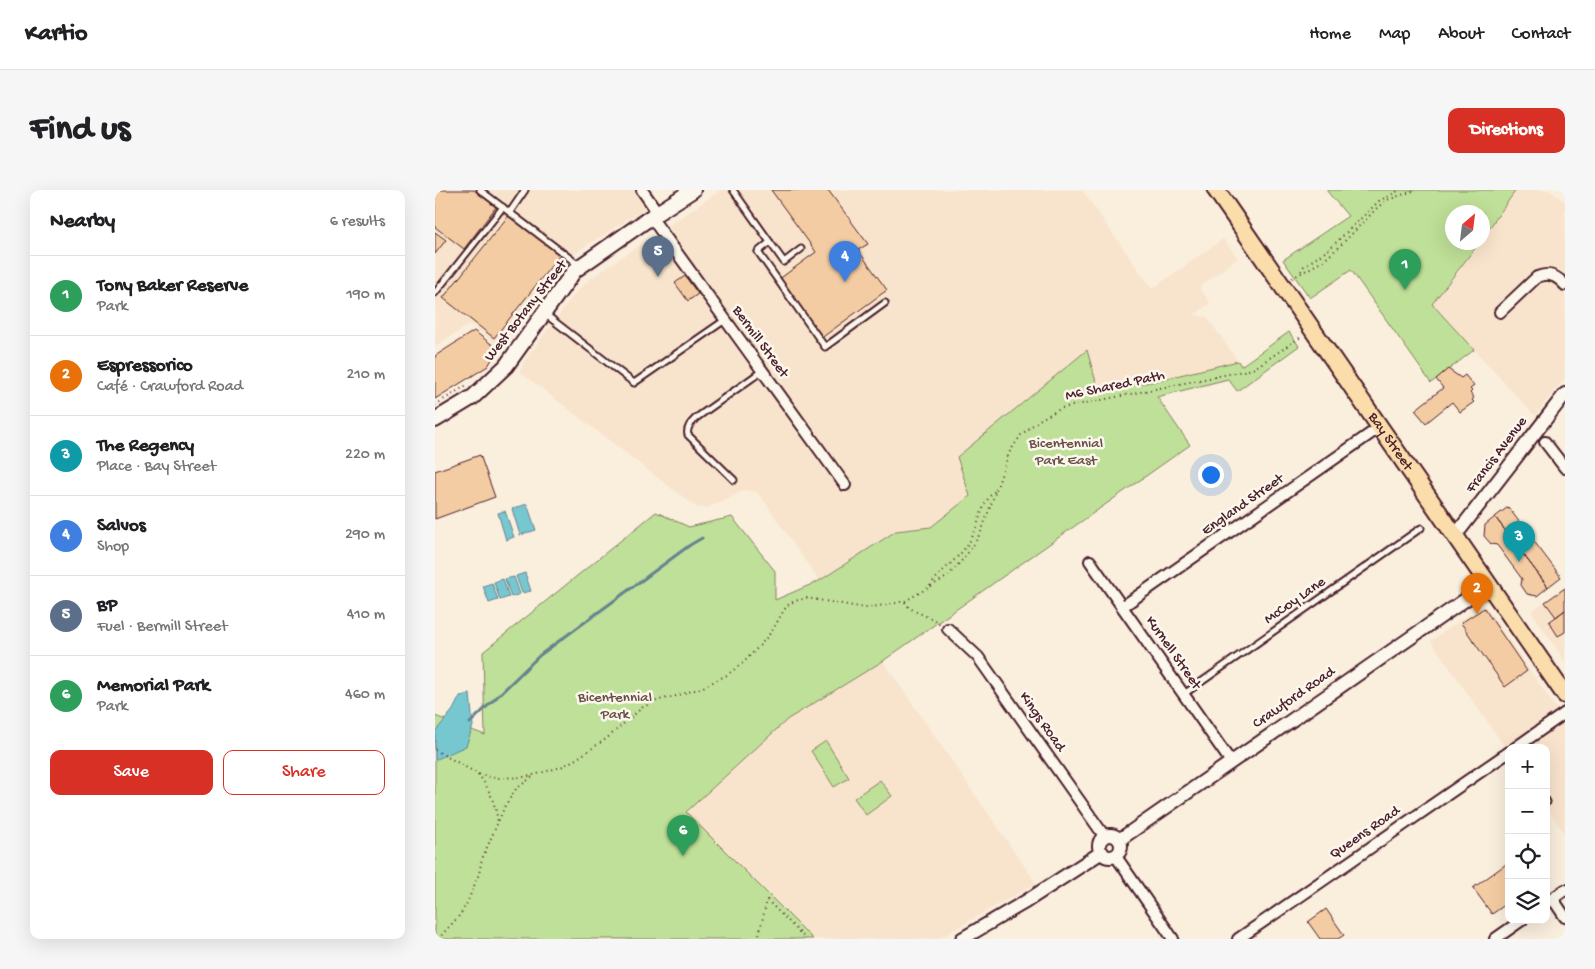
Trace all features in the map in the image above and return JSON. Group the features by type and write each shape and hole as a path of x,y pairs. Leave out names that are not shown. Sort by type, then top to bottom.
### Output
{"main road":[{"name":"West Botany Street","path":"435,420 473,397 505,366 575,270 693,190"},
{"name":"Bay Street","path":"1216,190 1565,695"}],"street":[{"name":"Bermill Street","path":"642,190 655,214 726,320 845,485"},
{"path":"1500,312 1537,278 1543,275 1555,276 1565,285"},
{"name":"Francis Avenue","path":"1455,536 1565,394"},
{"name":"England Street","path":"1122,607 1380,427"},
{"path":"1545,442 1565,468"},
{"name":"Kurnell Street","path":"1090,561 1231,762"},
{"name":"Crawford Road","path":"1119,840 1488,584"},
{"name":"Kings Road","path":"948,629 978,657 1105,837"},
{"path":"1521,744 1565,714"},
{"name":"Queens Road","path":"1238,939 1505,755"},
{"path":"1113,835 1119,840 1121,848 1115,855 1108,856 1102,852 1100,844 1105,837 1113,835"},
{"path":"962,939 1025,902 1102,852"},
{"path":"1115,855 1173,939"},
{"path":"1550,900 1565,890"},
{"path":"1550,902 1565,917"},
{"path":"1495,939 1516,924"}],"lane":[{"path":"480,190 581,266"},
{"path":"510,212 525,190"},
{"path":"733,190 784,262 801,249"},
{"path":"435,293 503,207"},
{"path":"770,242 757,252 825,347 885,303"},
{"path":"544,313 634,383 726,320"},
{"path":"734,480 688,435 688,427 696,418 762,370"},
{"name":"McCoy Lane","path":"1183,694 1421,528"}],"path":[{"path":"1301,272 1304,266 1328,250 1379,201 1400,190"},
{"path":"1289,280 1328,256 1377,207 1387,200 1416,190"},
{"name":"M6 Shared Path","path":"435,750 478,774 495,778 526,777 561,767 606,739 643,707 659,700 701,688 727,675 762,644 773,631 784,610 795,601 807,598 865,608 891,604 905,601 947,577 973,546 982,530 1009,453 1021,435 1039,420 1063,408 1253,368 1301,337"},
{"path":"930,587 936,578 962,554 973,537 989,496 995,491"},
{"path":"1464,586 1470,581"},
{"path":"905,601 907,606 932,617 948,629"},
{"name":"M6 Shared Path","path":"478,774 487,785 492,797 498,824"},
{"name":"M6 Shared Path","path":"438,939 460,915 467,903 482,859 505,806 516,790 534,775"},
{"path":"758,939 767,900 806,939"}],"shaded area":[{"path":"435,190 636,190 645,204 643,210 581,249 562,265 540,290 501,348 470,324 435,346"},
{"path":"721,190 1082,190 1152,289 1223,239 1238,258 1199,287 1210,303 1194,315 1207,317 1238,361 1151,382 1097,389 1087,350 957,457 971,495 931,527 896,531 819,581 756,492 745,490 707,508 696,507 520,372 525,360 577,291 590,279"},
{"path":"1516,190 1549,190 1565,202 1565,378 1535,416 1432,304 1474,250 1490,250 1490,227"},
{"path":"1565,588 1565,662 1531,611"},
{"path":"1484,604 1565,721 1565,834 1550,813 1550,744 1505,744 1505,747 1431,641"},
{"path":"883,661 1036,883 938,939 813,939 686,812 788,719"}],"green space":[{"path":"1326,190 1516,190 1490,227 1490,205 1445,205 1445,250 1474,250 1432,304 1474,350 1431,383 1351,270 1310,298 1283,260 1348,216"},
{"name":"Bicentennial Park","path":"1289,332 1299,346 1237,391 1228,379 1157,397 1190,445 883,661 788,719 686,812 813,939 435,939 435,716 485,735 483,652 656,512 689,527 732,517 775,571 775,600 819,581 896,531 931,527 970,496 957,457 1087,350 1098,389 1151,382 1238,361 1241,366"},
{"path":"826,741 849,778 834,787 811,751"},
{"path":"880,780 892,796 866,815 854,798"}],"water":[{"path":"527,504 536,530 520,535 512,509"},
{"path":"505,511 514,537 506,540 498,513"},
{"path":"525,573 531,591 522,593 516,576"},
{"path":"514,577 520,594 511,597 505,579"},
{"path":"503,579 509,597 500,600 494,582"},
{"path":"492,583 498,600 489,603 483,586"},
{"path":"470,694 473,726 466,746 435,760 435,732 453,710 460,696"}],"building":[{"path":"435,190 474,190 496,207 464,249 435,227"},
{"path":"771,190 828,190 868,244 858,250 887,290 820,339 778,280 816,252"},
{"path":"509,215 560,255 494,338 443,298"},
{"path":"435,232 446,240 435,254"},
{"path":"685,276 698,294 688,301 675,283"},
{"path":"474,331 498,349 488,366 435,399 435,356"},
{"path":"1448,369 1461,378 1465,375 1474,386 1470,389 1472,391 1470,393 1474,398 1472,400 1474,402 1460,412 1452,402 1426,423 1415,410 1443,388 1436,379"},
{"path":"480,455 495,497 435,519 435,471"},
{"path":"1508,507 1561,577 1548,587 1495,517"},
{"path":"1495,517 1548,587 1537,596 1527,594 1521,585 1522,579 1497,545 1491,544 1484,536 1485,525"},
{"path":"1565,588 1565,610 1556,617 1545,602"},
{"path":"1484,608 1527,671 1505,687 1461,623"},
{"path":"1565,610 1565,632 1558,636 1549,622"},
{"path":"1505,865 1505,905 1492,914 1473,888"},
{"path":"1326,909 1344,935 1338,939 1320,939 1308,922"}],"waterway":[{"path":"470,723 540,655 702,538"}],"place":[{"name":"BP","path":"658,277"},
{"name":"Salvos","path":"845,282"},
{"name":"Tony Baker Reserve","path":"1405,290"},
{"name":"The Regency","path":"1519,562"},
{"name":"Espressorico","path":"1477,614"},
{"name":"Memorial Park","path":"683,856"}],"park label":[{"name":"Bicentennial Park East","path":"1066,452"}]}
